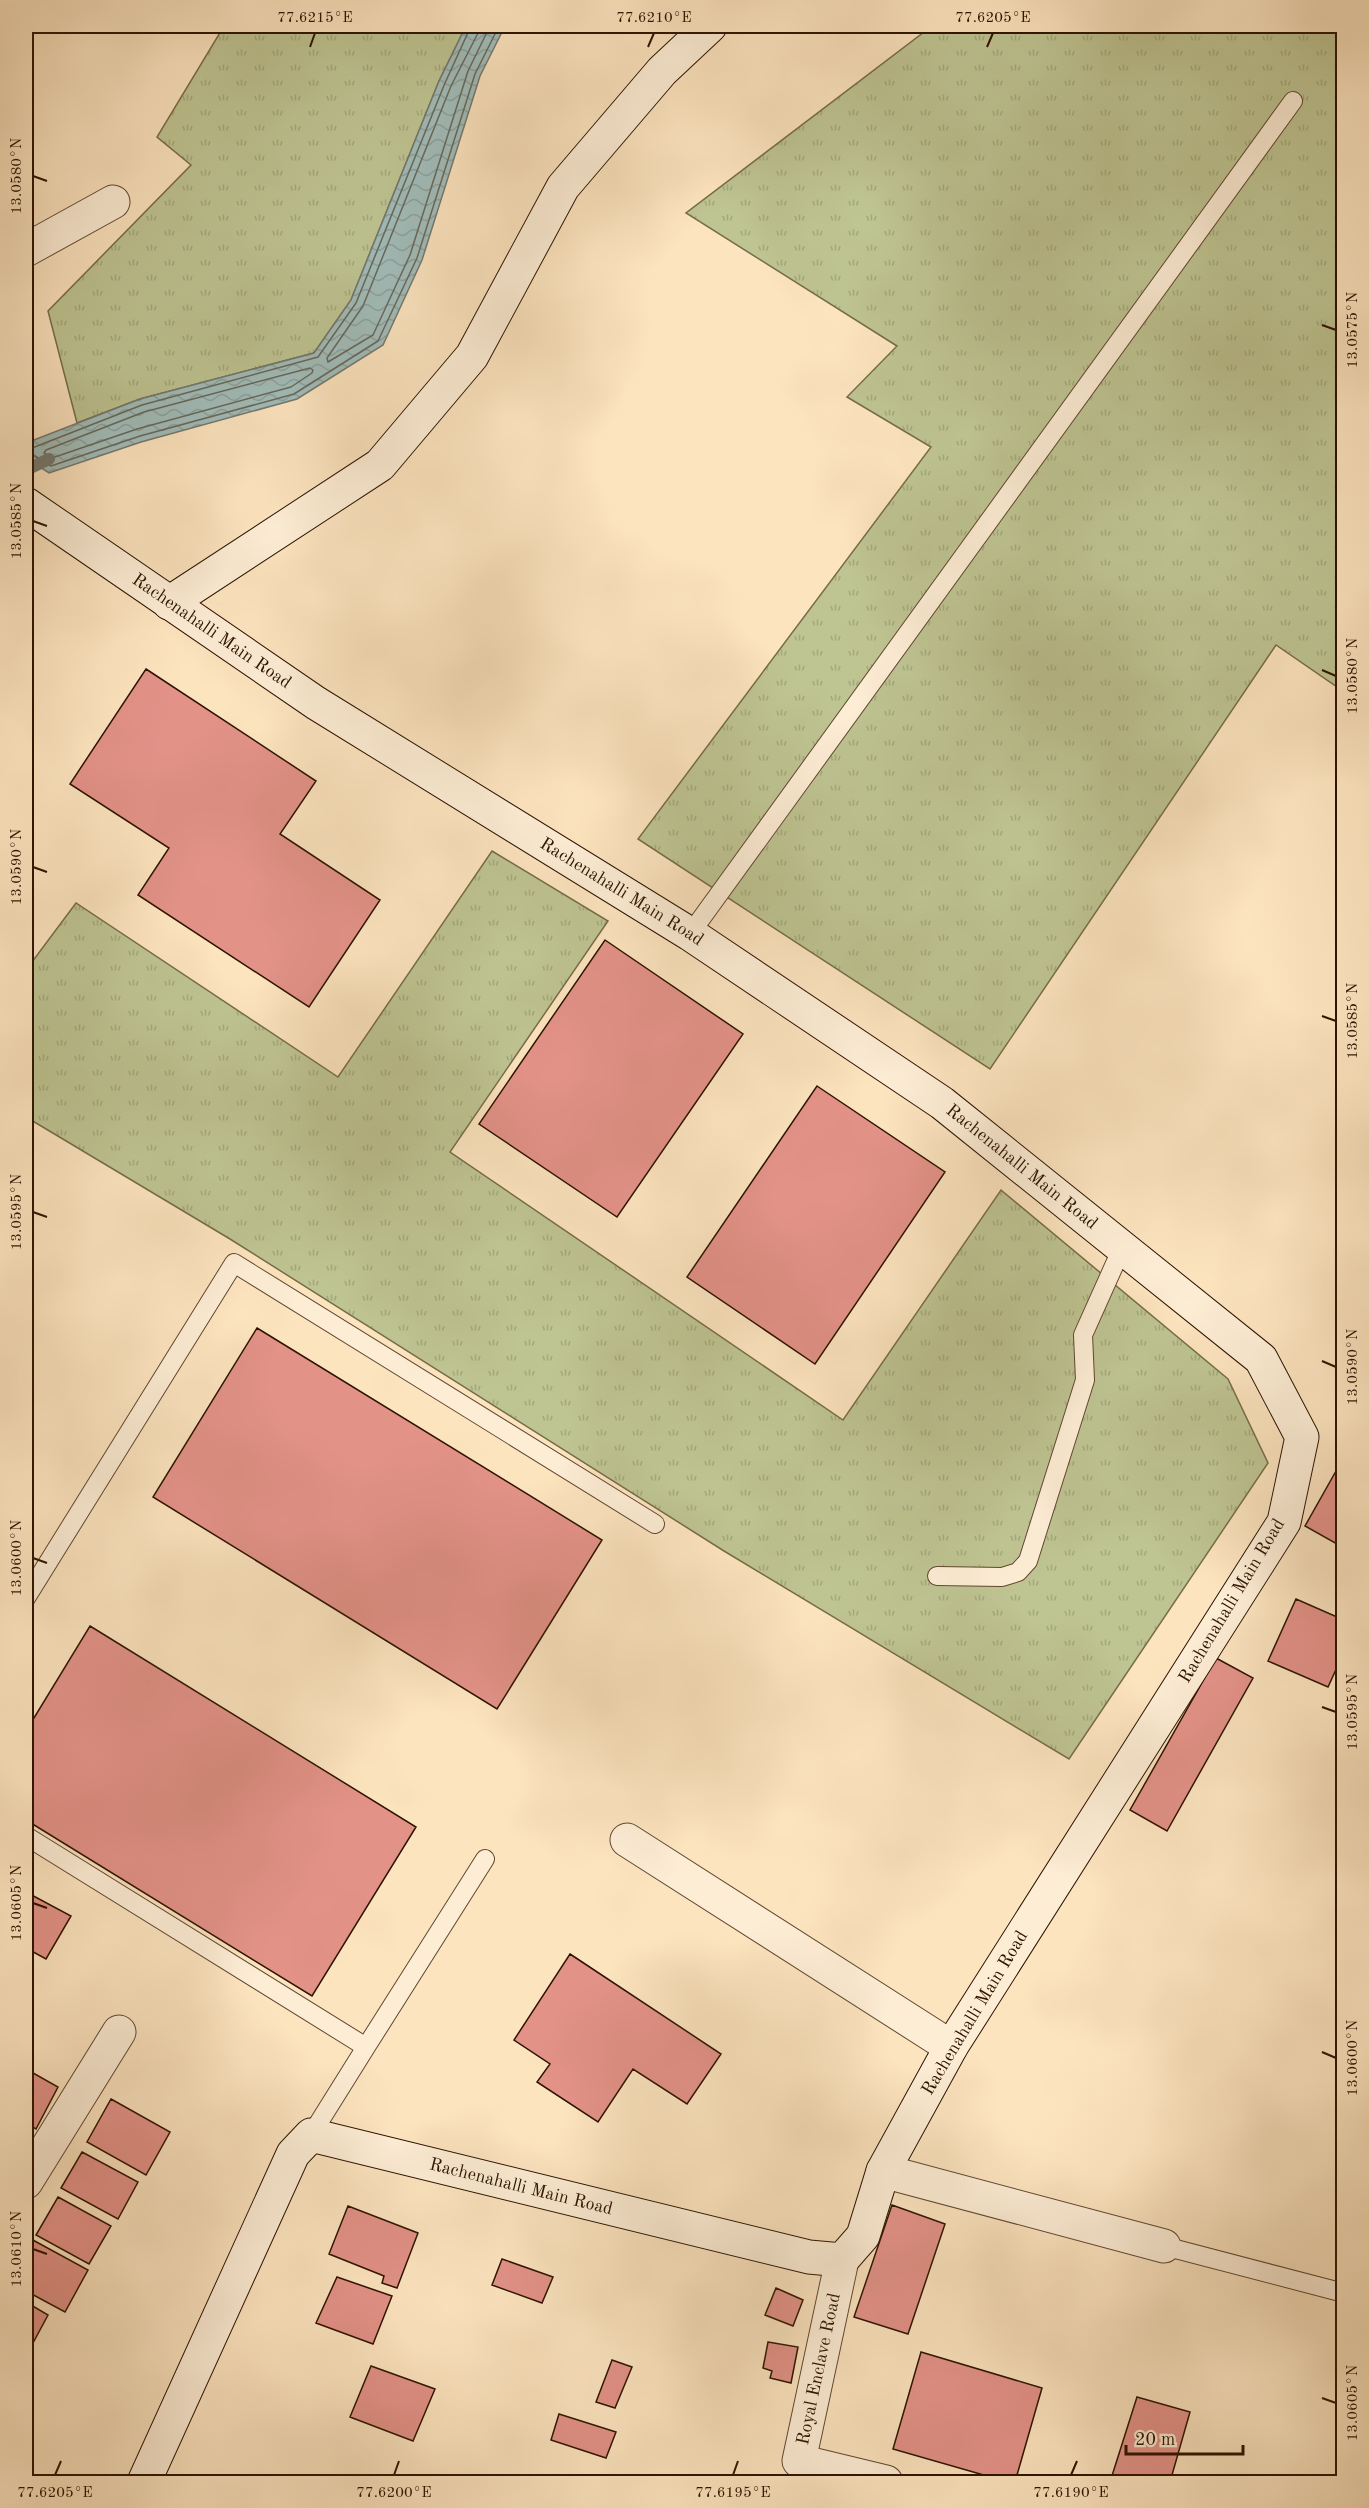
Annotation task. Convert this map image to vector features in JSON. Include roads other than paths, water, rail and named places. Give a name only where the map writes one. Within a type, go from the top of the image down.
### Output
[{"type":"street","points":[[170,603],[380,465],[472,356],[563,187],[662,71],[710,26]]},
{"type":"street","points":[[26,250],[113,202]]},
{"type":"street","name":"Rachenahalli Main Road","points":[[33,509],[316,703],[690,934],[942,1103],[1261,1359],[1302,1437],[1284,1522],[951,2048],[883,2171],[863,2236],[842,2260],[810,2257],[311,2135]]},
{"type":"street","points":[[627,1840],[951,2048]]},
{"type":"street","points":[[26,2182],[119,2032]]},
{"type":"street","points":[[144,2482],[293,2154],[311,2135]]},
{"type":"street","points":[[883,2171],[1164,2246]]},
{"type":"street","name":"Royal Enclave Road","points":[[842,2260],[796,2471],[886,2482]]},
{"type":"lane","points":[[690,934],[1293,101]]},
{"type":"lane","points":[[937,1576],[1002,1577],[1018,1572],[1028,1562],[1085,1380],[1083,1335],[1122,1248]]},
{"type":"lane","points":[[26,1598],[234,1263],[656,1524]]},
{"type":"lane","points":[[26,1836],[366,2047]]},
{"type":"lane","points":[[311,2135],[485,1859]]},
{"type":"lane","points":[[1164,2246],[1344,2293]]},
{"type":"water","points":[[466,26],[505,26],[480,76],[422,260],[383,345],[297,399],[141,442],[49,473],[26,458],[26,443],[140,399],[314,353],[351,300],[439,81]]},
{"type":"waterway","points":[[26,470],[49,459]]}]
